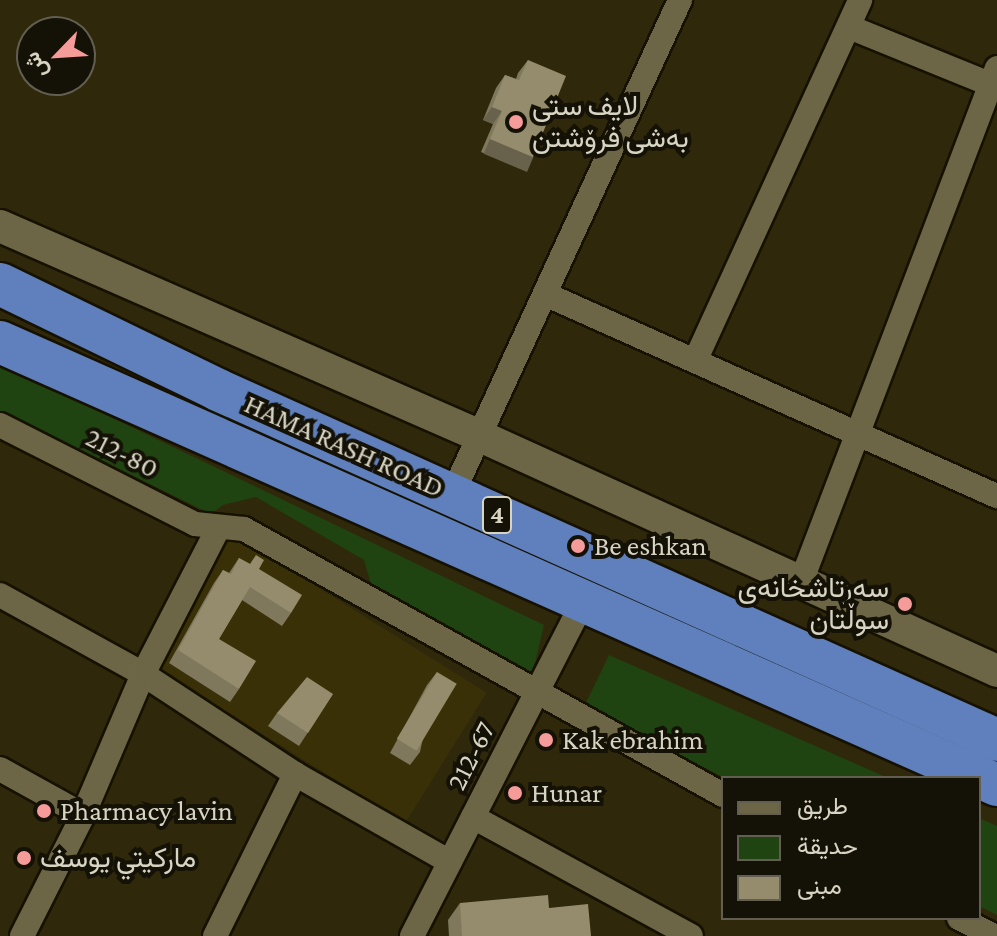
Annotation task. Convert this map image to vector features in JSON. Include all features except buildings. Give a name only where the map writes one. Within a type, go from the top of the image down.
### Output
[{"type":"highway","name":"HAMA RASH ROAD","points":[[0,284],[218,390],[997,740]]},
{"type":"highway","name":"HAMA RASH ROAD","points":[[0,342],[582,604],[976,776]]},
{"type":"highway","points":[[136,403],[157,360]]},
{"type":"highway","points":[[197,432],[218,390]]},
{"type":"street","points":[[452,495],[680,0]]},
{"type":"street","points":[[695,361],[860,0]]},
{"type":"street","points":[[801,582],[855,434],[995,80],[849,27]]},
{"type":"street","points":[[0,226],[480,436],[997,671]]},
{"type":"street","points":[[545,294],[997,496]]},
{"type":"street","name":"212-80","points":[[0,425],[195,524],[244,529],[536,694],[721,794]]},
{"type":"street","points":[[22,936],[83,815],[143,674],[219,527]]},
{"type":"street","points":[[0,595],[143,674],[295,774],[450,862]]},
{"type":"street","name":"212-67","points":[[412,936],[582,604]]},
{"type":"street","points":[[0,769],[83,815]]},
{"type":"street","points":[[215,936],[295,774]]},
{"type":"street","points":[[473,817],[691,936]]},
{"type":"street","points":[[963,920],[994,936]]},
{"type":"shaded area","points":[[228,531],[487,693],[405,823],[146,662]]},
{"type":"green space","points":[[0,364],[544,625],[534,667],[528,677],[372,588],[364,560],[256,497],[223,505],[211,514],[0,411]]},
{"type":"green space","points":[[609,655],[883,776],[721,776],[584,707]]},
{"type":"green space","points":[[981,819],[997,826],[997,915],[981,907]]},
{"type":"place","name":"لایف ستی بەشی فرۆشتن","points":[[516,122]]},
{"type":"place","name":"Be eshkan","points":[[578,546]]},
{"type":"place","name":"سەرتاشخانەی سوڵتان","points":[[905,604]]},
{"type":"place","name":"Kak ebrahim","points":[[546,740]]},
{"type":"place","name":"Hunar","points":[[515,793]]},
{"type":"place","name":"Pharmacy lavin","points":[[44,811]]},
{"type":"place","name":"ماركيتي يوسف","points":[[24,858]]}]
